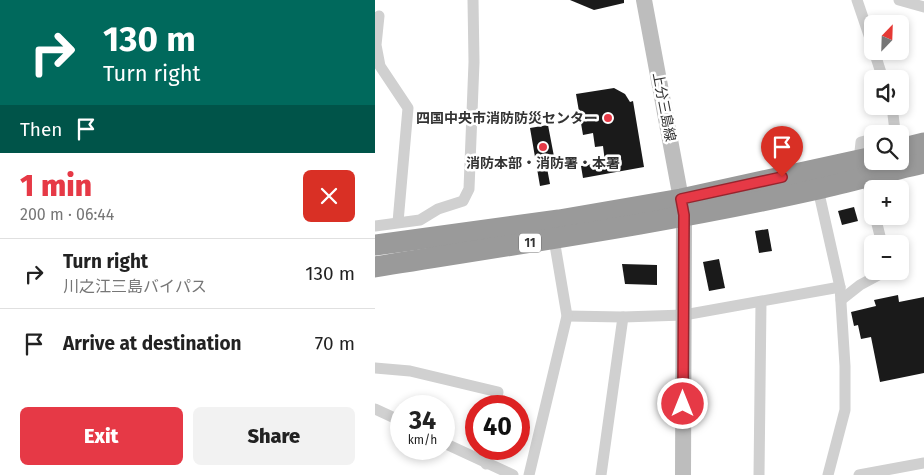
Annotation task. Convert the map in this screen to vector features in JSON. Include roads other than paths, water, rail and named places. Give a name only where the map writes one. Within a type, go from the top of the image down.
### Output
[{"type":"highway","points":[[909,147],[924,143]]},
{"type":"highway","name":"11","points":[[909,164],[924,163]]},
{"type":"highway","name":"11","points":[[375,267],[554,239],[864,165]]},
{"type":"highway","name":"11","points":[[375,245],[559,220],[683,207],[818,189],[864,166]]},
{"type":"street","points":[[375,226],[420,220],[438,209],[463,201],[469,189],[474,62],[473,0]]},
{"type":"street","name":"上分三島線","points":[[644,0],[683,207],[683,475]]},
{"type":"street","points":[[857,0],[864,21]]},
{"type":"street","points":[[899,0],[924,7]]},
{"type":"street","points":[[379,16],[376,45],[380,66],[408,108],[398,222]]},
{"type":"street","points":[[864,141],[861,142],[864,156]]},
{"type":"street","points":[[818,189],[840,287],[845,366],[845,410],[828,475]]},
{"type":"street","points":[[529,475],[567,316],[554,239]]},
{"type":"street","points":[[841,300],[869,280]]},
{"type":"street","points":[[567,316],[623,317],[684,314],[840,287]]},
{"type":"street","points":[[759,475],[761,302]]},
{"type":"street","points":[[601,475],[623,317]]},
{"type":"street","points":[[375,368],[410,371],[497,392],[497,395]]},
{"type":"street","points":[[375,409],[390,416]]},
{"type":"street","points":[[455,448],[513,475]]},
{"type":"street","points":[[486,464],[487,460]]},
{"type":"street","points":[[859,475],[895,472],[924,463]]},
{"type":"place","name":"四国中央市消防防災センター","points":[[608,118]]},
{"type":"place","name":"消防本部・消防署・本署","points":[[543,147]]}]
